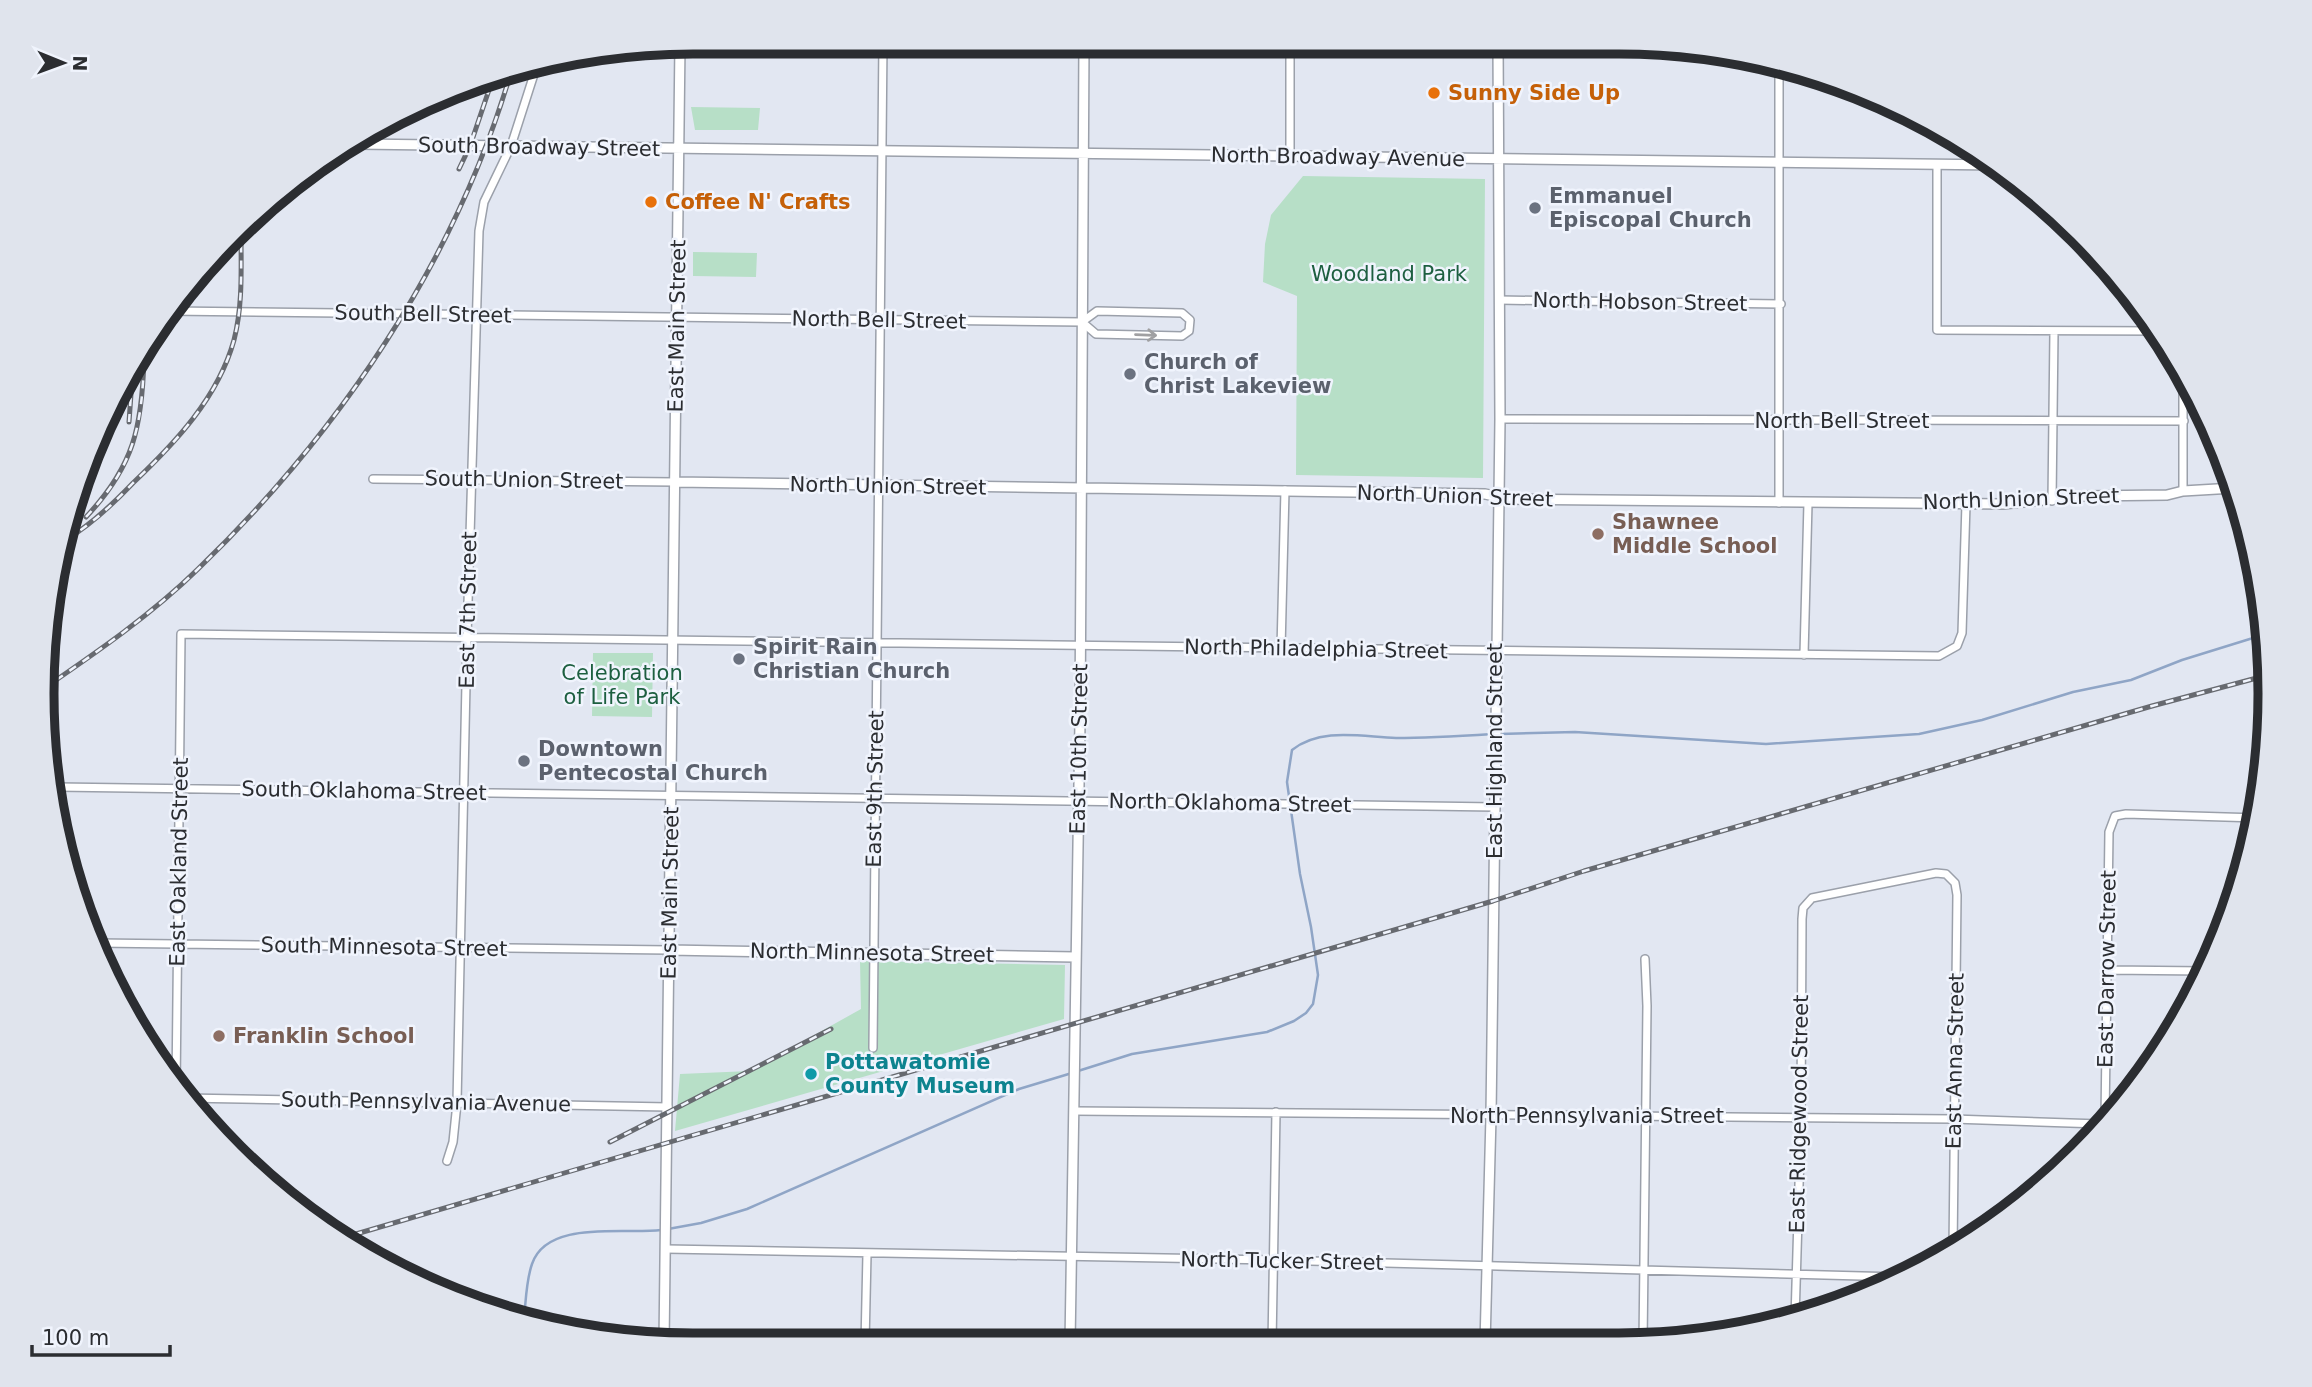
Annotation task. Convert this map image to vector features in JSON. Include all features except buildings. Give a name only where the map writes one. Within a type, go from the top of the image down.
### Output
[{"type":"street","name":"East 9th Street","points":[[873,1048],[883,54]]},
{"type":"street","name":"East 10th Street","points":[[1070,1333],[1080,646],[1084,54]]},
{"type":"street","points":[[1290,54],[1290,156]]},
{"type":"street","name":"East Highland Street","points":[[1485,1333],[1491,1116],[1494,717],[1500,419],[1498,54]]},
{"type":"street","name":"East Main Street","points":[[664,1332],[680,55]]},
{"type":"street","name":"East 7th Street","points":[[447,1161],[453,1142],[457,1103],[479,231],[484,202],[512,146],[534,75]]},
{"type":"street","points":[[1779,503],[1780,75]]},
{"type":"street","name":"South Broadway Street","points":[[367,144],[679,149]]},
{"type":"street","name":"North Broadway Avenue","points":[[679,149],[1978,165]]},
{"type":"street","points":[[1937,164],[1937,330],[2145,331]]},
{"type":"street","name":"North Hobson Street","points":[[1499,300],[1781,303]]},
{"type":"street","name":"South Bell Street","points":[[181,311],[677,317]]},
{"type":"street","name":"North Bell Street","points":[[677,317],[1082,322],[1097,311],[1182,313],[1190,320],[1189,331],[1181,336],[1096,334],[1082,322]]},
{"type":"street","points":[[2052,501],[2054,331]]},
{"type":"street","points":[[2183,395],[2183,491]]},
{"type":"street","name":"North Bell Street","points":[[1500,419],[1780,422],[2184,421]]},
{"type":"street","name":"South Union Street","points":[[373,479],[675,482]]},
{"type":"street","name":"North Union Street","points":[[675,482],[1485,494],[1509,499],[1966,504],[2052,501],[2084,496],[2167,495],[2183,491],[2224,489]]},
{"type":"street","points":[[1282,649],[1285,490]]},
{"type":"street","points":[[1804,654],[1808,503]]},
{"type":"street","name":"North Philadelphia Street","points":[[181,634],[1939,656],[1957,646],[1962,633],[1966,504]]},
{"type":"street","name":"East Oakland Street","points":[[176,1069],[181,634]]},
{"type":"street","name":"South Oklahoma Street","points":[[62,787],[671,796]]},
{"type":"street","name":"North Oklahoma Street","points":[[671,796],[1495,807]]},
{"type":"street","name":"East Darrow Street","points":[[2105,1108],[2109,832],[2113,820],[2115,816],[2126,814],[2245,818]]},
{"type":"street","name":"East Ridgewood Street","points":[[1796,1307],[1803,908],[1812,898],[1925,874],[1946,874]]},
{"type":"street","name":"East Anna Street","points":[[1946,874],[1955,883],[1957,895],[1953,1238]]},
{"type":"street","name":"South Minnesota Street","points":[[105,943],[669,950]]},
{"type":"street","name":"North Minnesota Street","points":[[669,950],[1075,957]]},
{"type":"street","points":[[1643,1332],[1647,1006],[1645,959]]},
{"type":"street","points":[[2108,970],[2194,971]]},
{"type":"street","name":"South Pennsylvania Avenue","points":[[199,1098],[668,1107]]},
{"type":"street","name":"North Pennsylvania Street","points":[[1074,1111],[1953,1119],[2091,1124]]},
{"type":"street","points":[[1272,1333],[1276,1112]]},
{"type":"street","name":"North Tucker Street","points":[[666,1247],[867,1254],[1273,1260],[1880,1276]]},
{"type":"street","points":[[865,1333],[867,1254]]},
{"type":"green space","points":[[691,107],[760,108],[758,130],[695,130]]},
{"type":"green space","name":"Woodland Park","points":[[1303,176],[1485,179],[1483,478],[1296,475],[1297,296],[1263,282],[1265,244],[1271,215]]},
{"type":"green space","points":[[693,252],[757,253],[756,277],[693,276]]},
{"type":"green space","name":"Celebration of Life Park","points":[[593,653],[653,653],[652,717],[592,716]]},
{"type":"green space","points":[[860,961],[1065,965],[1064,1019],[675,1131],[680,1074],[750,1071],[861,1009]]},
{"type":"waterway","points":[[1500,734],[1575,732],[1766,744],[1919,734],[1982,720],[2073,692],[2131,680],[2182,660],[2255,637]]},
{"type":"waterway","points":[[1078,1071],[1132,1054],[1267,1032],[1294,1021],[1313,1004],[1318,975],[1287,782],[1292,750],[1316,738],[1329,736],[1408,738],[1493,734]]},
{"type":"waterway","points":[[668,1229],[701,1223],[747,1209],[1019,1089],[1072,1073]]},
{"type":"waterway","points":[[525,1310],[532,1264],[540,1250],[553,1240],[589,1232],[661,1230]]},
{"type":"railway","points":[[55,681],[143,617],[198,569],[299,461],[344,402],[387,340],[425,276],[459,210],[488,142],[508,82]]},
{"type":"railway","points":[[459,169],[470,146],[490,87]]},
{"type":"railway","points":[[75,534],[118,499],[164,452],[193,418],[217,381],[227,361],[237,327],[241,241]]},
{"type":"railway","points":[[86,517],[125,463],[141,405],[144,368]]},
{"type":"railway","points":[[129,422],[131,390]]},
{"type":"railway","points":[[354,1235],[1493,901],[1584,871],[2257,678]]},
{"type":"railway","points":[[610,1142],[831,1029]]},
{"type":"place","name":"Sunny Side Up","points":[[1434,93]]},
{"type":"place","name":"Coffee N' Crafts","points":[[651,202]]},
{"type":"place","name":"Emmanuel Episcopal Church","points":[[1535,208]]},
{"type":"place","name":"Church of Christ Lakeview","points":[[1130,374]]},
{"type":"place","name":"Shawnee Middle School","points":[[1598,534]]},
{"type":"place","name":"Spirit Rain Christian Church","points":[[739,659]]},
{"type":"place","name":"Downtown Pentecostal Church","points":[[524,761]]},
{"type":"place","name":"Franklin School","points":[[219,1036]]},
{"type":"place","name":"Pottawatomie County Museum","points":[[811,1074]]}]
